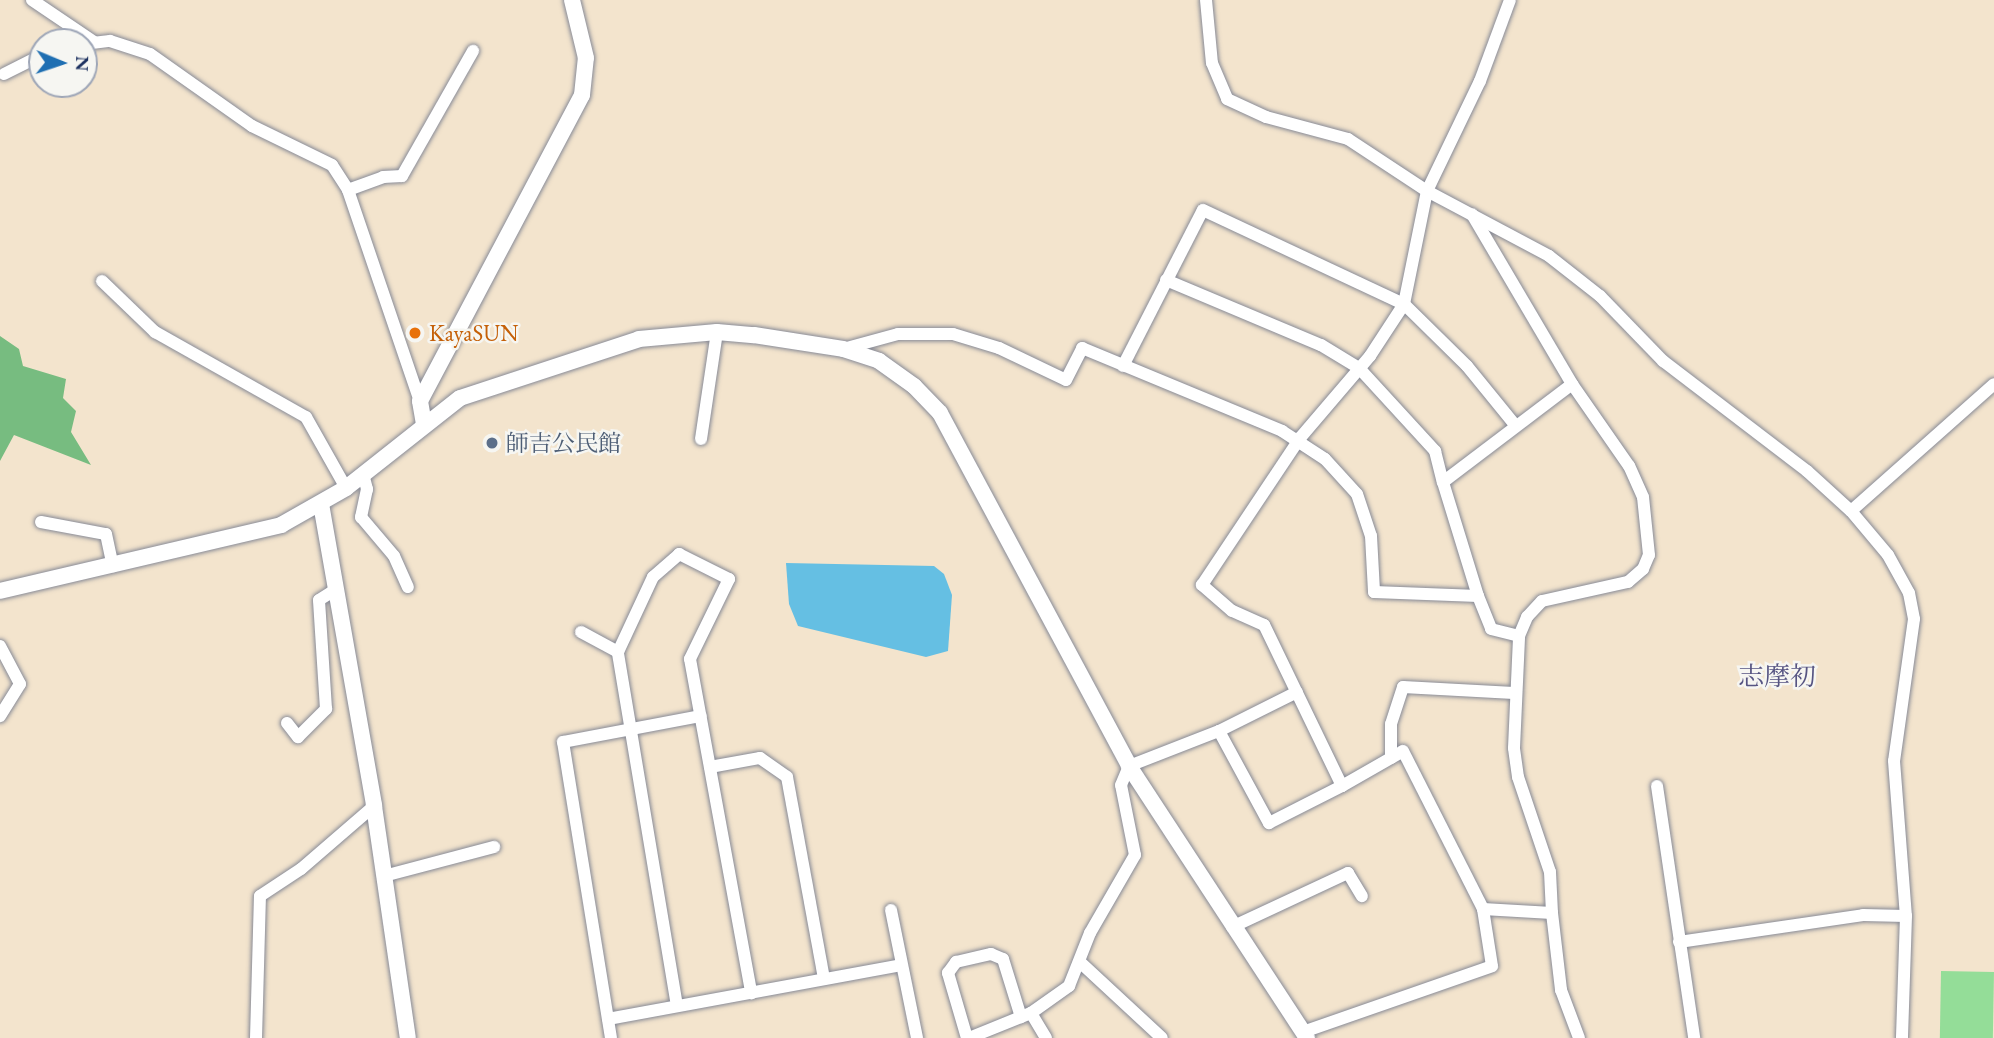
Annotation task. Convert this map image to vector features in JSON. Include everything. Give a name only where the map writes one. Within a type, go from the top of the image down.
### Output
[{"type":"street","points":[[32,0],[69,28]]},
{"type":"street","points":[[420,401],[582,95],[586,58],[572,0]]},
{"type":"street","points":[[1206,0],[1212,63],[1227,99],[1266,117],[1348,139],[1427,191],[1576,275],[1663,361],[1777,446],[1851,511],[1888,555],[1913,607],[1913,639],[1894,761],[1906,916],[1902,1038]]},
{"type":"street","points":[[1342,786],[1264,625],[1232,611],[1202,584],[1300,439],[1359,368],[1404,304],[1427,191],[1480,81],[1510,0]]},
{"type":"street","points":[[98,42],[110,41],[150,54],[252,126],[332,165],[348,190],[420,401],[424,424]]},
{"type":"street","points":[[348,190],[383,177],[402,176],[473,51]]},
{"type":"street","points":[[4,74],[28,62]]},
{"type":"street","points":[[1123,366],[1203,210],[1404,304],[1467,366],[1516,426]]},
{"type":"street","points":[[1472,214],[1572,384],[1629,466],[1643,498],[1649,555],[1643,569],[1628,582],[1542,601],[1527,617],[1519,636],[1514,694],[1518,777],[1550,872],[1561,990],[1579,1038]]},
{"type":"street","points":[[1166,280],[1321,345],[1359,368],[1435,451],[1478,596],[1491,629],[1519,636]]},
{"type":"street","points":[[102,281],[155,332],[306,417],[346,488]]},
{"type":"street","points":[[701,439],[717,332]]},
{"type":"street","points":[[0,592],[254,534],[321,505],[460,398],[507,380],[639,340],[717,332],[843,349],[879,361],[915,386],[940,413],[1129,766],[1305,1035],[1492,966],[1483,909],[1403,751],[1269,823],[1219,731]]},
{"type":"street","points":[[843,349],[898,334],[953,334],[999,348],[1066,380],[1082,348],[1300,439],[1357,494],[1371,536],[1374,592],[1478,596]]},
{"type":"street","points":[[1443,482],[1572,384]]},
{"type":"street","points":[[1851,511],[1994,384]]},
{"type":"street","points":[[363,474],[367,489],[361,517],[394,556],[408,587]]},
{"type":"street","points":[[321,505],[374,806],[408,1038]]},
{"type":"street","points":[[41,522],[106,534],[113,566]]},
{"type":"street","points":[[677,1006],[618,652],[653,577],[679,554],[729,579],[690,659],[751,993]]},
{"type":"street","points":[[286,723],[298,737],[326,709],[319,600],[335,590]]},
{"type":"street","points":[[581,632],[618,652]]},
{"type":"street","points":[[0,646],[20,684],[0,716]]},
{"type":"street","points":[[1391,758],[1391,724],[1403,687],[1514,694]]},
{"type":"street","points":[[1046,1038],[1026,1015],[1003,959],[991,954],[956,962],[948,973],[968,1038],[1026,1015],[1069,986],[1081,963],[1090,933],[1135,855],[1121,785],[1129,766],[1219,731],[1297,692]]},
{"type":"street","points":[[611,1038],[562,745],[701,716]]},
{"type":"street","points":[[710,767],[760,758],[787,777],[824,979]]},
{"type":"street","points":[[1657,786],[1694,1038]]},
{"type":"street","points":[[256,1038],[260,896],[301,869],[374,806]]},
{"type":"street","points":[[384,876],[494,847]]},
{"type":"street","points":[[1232,926],[1348,873],[1362,896]]},
{"type":"street","points":[[1483,909],[1552,913]]},
{"type":"street","points":[[891,910],[917,1038]]},
{"type":"street","points":[[1679,942],[1863,915],[1906,916]]},
{"type":"street","points":[[1081,963],[1162,1038]]},
{"type":"street","points":[[608,1019],[901,965]]},
{"type":"green space","points":[[0,336],[19,349],[23,366],[66,379],[63,398],[76,411],[71,432],[91,465],[14,435],[0,461]]},
{"type":"green space","points":[[1941,971],[1994,972],[1993,1038],[1940,1038]]},
{"type":"water","points":[[786,563],[934,566],[944,574],[952,595],[948,651],[926,657],[798,626],[789,604]]},
{"type":"place","name":"KayaSUN","points":[[415,333]]},
{"type":"place","name":"師吉公民館","points":[[492,443]]},
{"type":"district","name":"志摩初","points":[[1777,677]]}]
